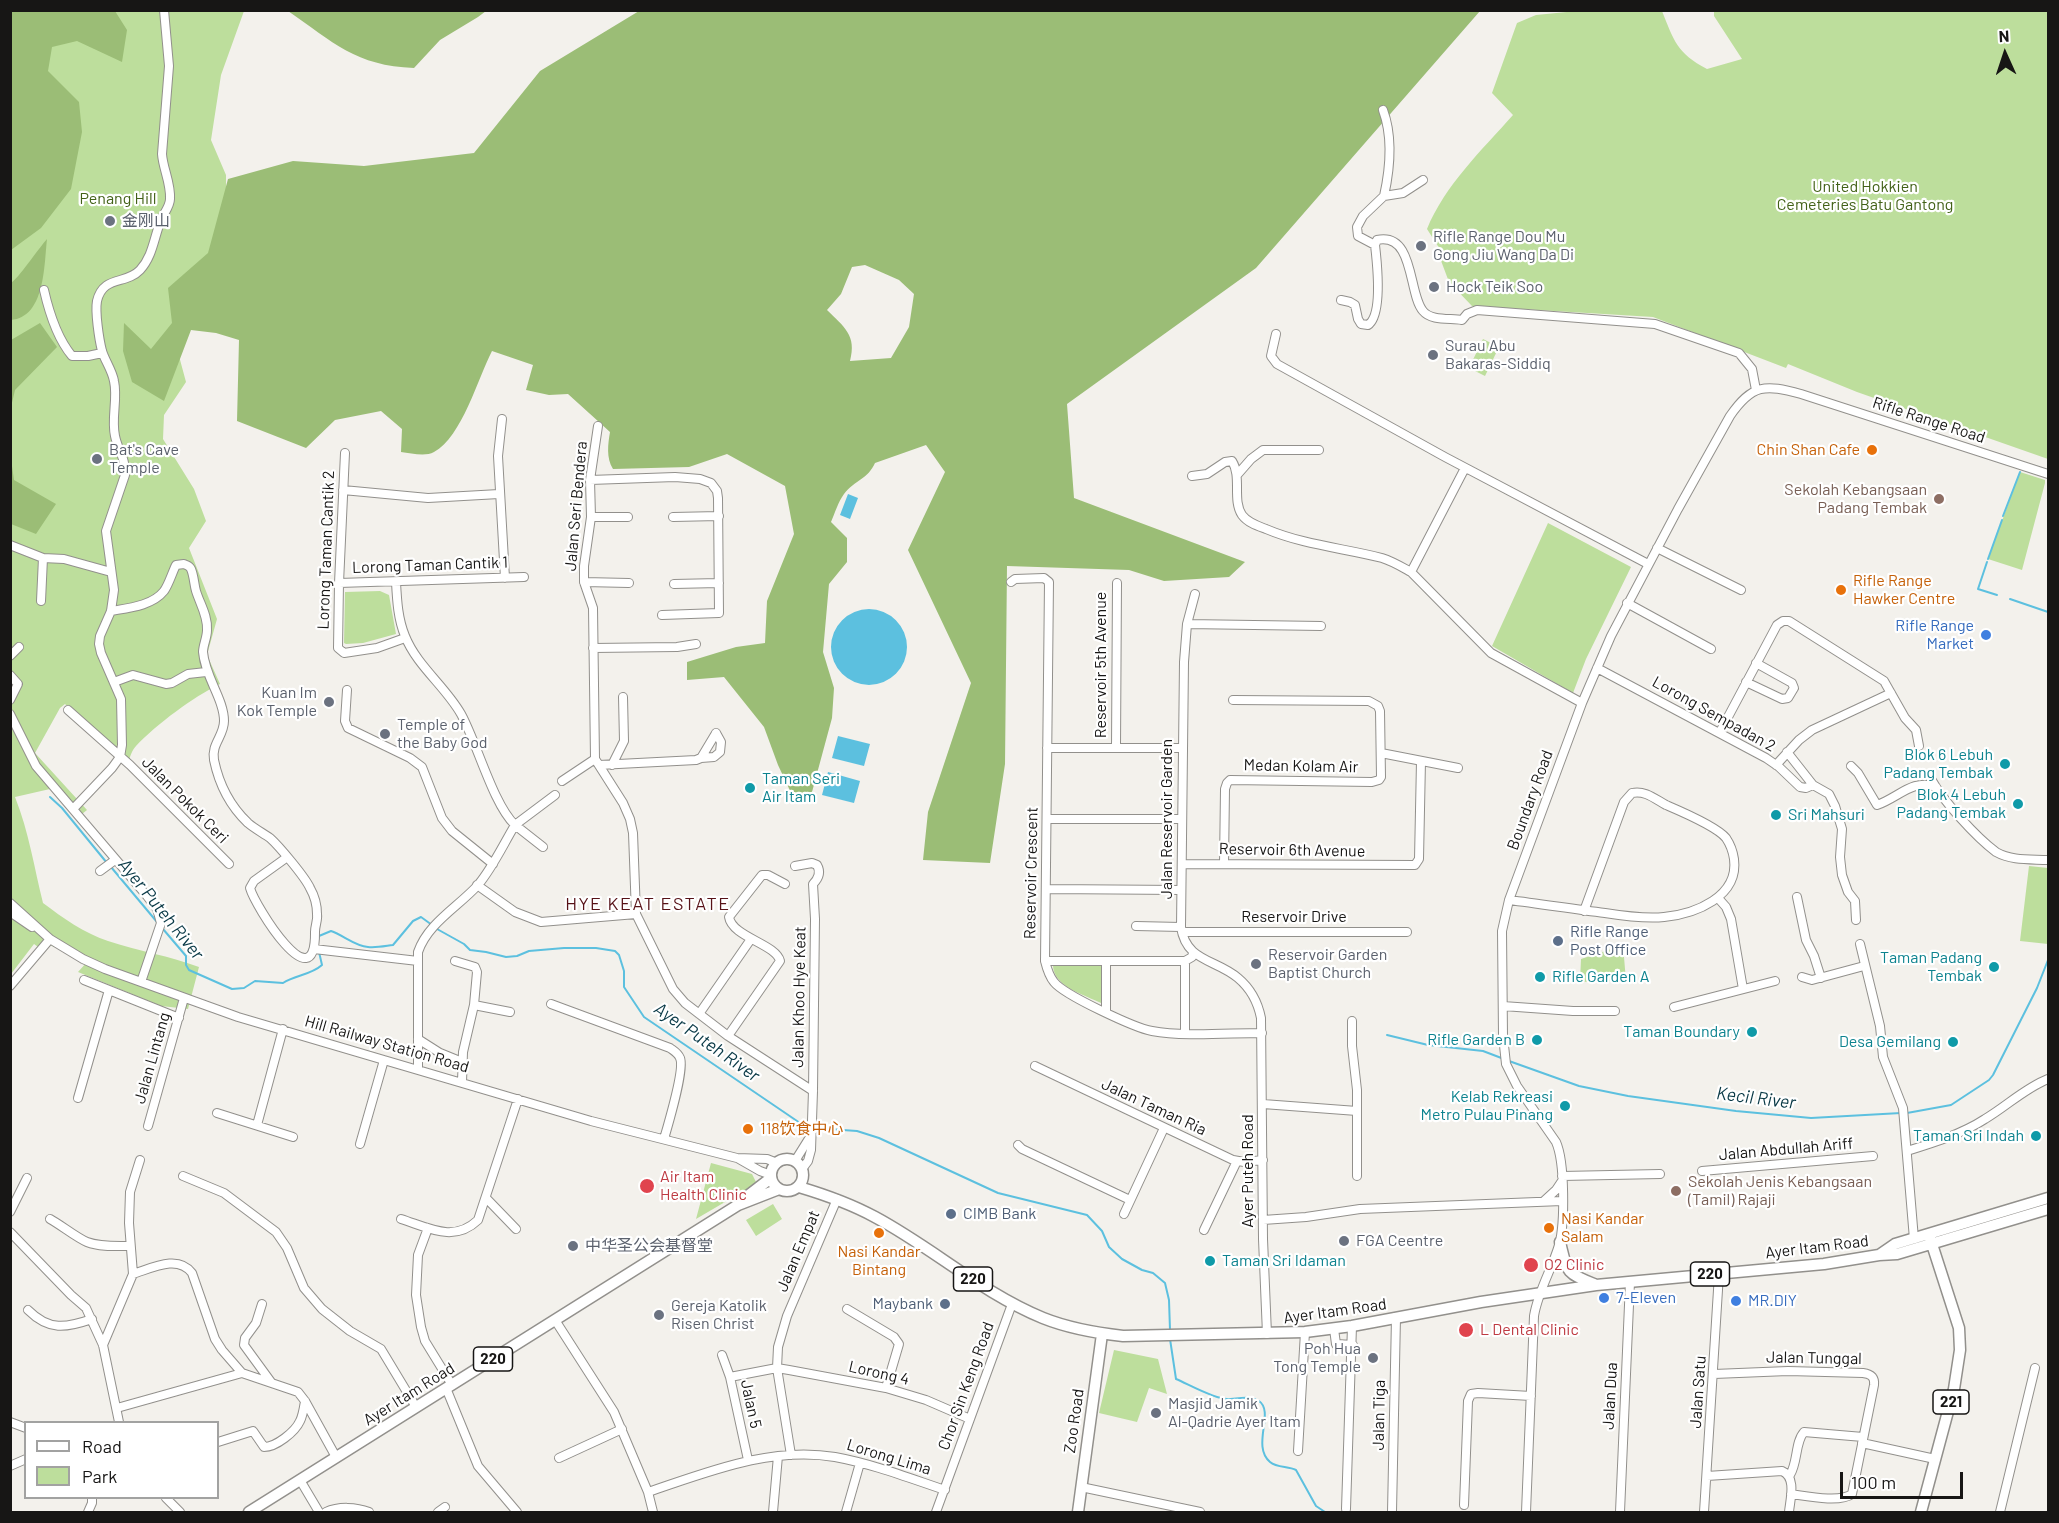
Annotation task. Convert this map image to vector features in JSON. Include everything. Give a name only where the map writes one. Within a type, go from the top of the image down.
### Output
[{"type":"main road","points":[[777,1163],[785,1159],[800,1173]]},
{"type":"main road","name":"220","points":[[771,1176],[777,1163]]},
{"type":"main road","name":"220","points":[[779,1189],[792,1191],[800,1173]]},
{"type":"main road","name":"Ayer Itam Road","points":[[800,1173],[831,1197],[898,1231],[1012,1304],[1054,1322],[1102,1334],[1160,1336],[1267,1334],[1334,1329],[1596,1285],[1824,1264],[1897,1254],[2049,1198]]},
{"type":"main road","points":[[771,1176],[779,1189]]},
{"type":"main road","name":"Ayer Itam Road","points":[[249,1512],[738,1204],[771,1176]]},
{"type":"main road","name":"Ayer Itam Road","points":[[738,1204],[779,1189]]},
{"type":"main road","name":"Ayer Itam Road","points":[[1879,1255],[1895,1244],[1914,1239],[1931,1240],[2049,1209]]},
{"type":"main road","name":"221","points":[[1921,1512],[1954,1389],[1960,1350],[1959,1328],[1931,1240]]},
{"type":"main road","points":[[1560,1242],[1565,1263],[1571,1274],[1596,1285]]},
{"type":"main road","name":"Zoo Road","points":[[1078,1512],[1102,1334]]},
{"type":"street","name":"Jalan Pokok Ceri","points":[[73,809],[98,785],[120,757],[123,745],[121,699],[99,644],[99,636],[111,611],[114,591],[106,531],[120,491],[125,466],[115,435],[115,384],[102,353],[97,302],[100,292],[106,285],[139,271],[149,255],[161,219],[170,202],[170,187],[163,166],[162,154],[169,66],[164,13]]},
{"type":"street","points":[[1375,245],[1359,236],[1357,227],[1363,216],[1384,196],[1388,180],[1389,135],[1383,111]]},
{"type":"street","points":[[1384,196],[1402,193],[1423,180]]},
{"type":"street","points":[[1341,300],[1355,305],[1358,319],[1362,324],[1368,325],[1373,321],[1377,308],[1375,245],[1377,240],[1381,239],[1393,241],[1398,245],[1408,264],[1421,309],[1432,317],[1462,320],[1467,314],[1477,310],[1655,324],[1739,353],[1752,369],[1756,390]]},
{"type":"street","points":[[44,290],[49,310],[72,356],[102,353]]},
{"type":"street","points":[[1276,334],[1271,356],[1277,364],[1465,468],[1648,564]]},
{"type":"street","name":"Rifle Range Road","points":[[1756,390],[1777,388],[1801,394],[2049,474]]},
{"type":"street","name":"Boundary Road","points":[[1526,1512],[1534,1316],[1540,1293],[1560,1242],[1562,1178],[1560,1151],[1556,1142],[1517,1086],[1505,1059],[1502,931],[1509,900],[1582,703],[1627,603],[1730,416],[1744,397],[1756,390]]},
{"type":"street","points":[[502,418],[498,444],[505,578]]},
{"type":"street","name":"Jalan Seri Bendera","points":[[597,762],[592,608],[584,582],[585,553],[591,517],[590,480],[598,426]]},
{"type":"street","points":[[1237,475],[1251,459],[1263,450],[1319,450]]},
{"type":"street","name":"Lorong Taman Cantik 2","points":[[345,453],[338,648],[344,653],[366,650],[405,638]]},
{"type":"street","points":[[1192,476],[1207,474],[1229,461],[1234,463],[1240,510],[1251,523],[1306,543],[1384,559],[1411,572],[1491,653],[1582,703]]},
{"type":"street","points":[[1411,572],[1465,468]]},
{"type":"street","points":[[590,480],[675,477],[705,480],[717,491],[719,613],[662,615]]},
{"type":"street","points":[[343,490],[428,498],[500,494]]},
{"type":"street","points":[[673,517],[719,516]]},
{"type":"street","points":[[591,517],[628,517]]},
{"type":"street","points":[[10,545],[43,558],[64,559],[111,572]]},
{"type":"street","points":[[1657,548],[1741,590]]},
{"type":"street","points":[[41,601],[43,558]]},
{"type":"street","points":[[111,611],[135,608],[158,596],[163,592],[176,565],[189,566],[205,613],[207,629],[203,650],[206,672],[224,717],[224,724],[215,744],[214,758],[226,795],[247,822],[270,838],[311,889],[318,916],[315,926],[316,950]]},
{"type":"street","name":"Lorong Taman Cantik 1","points":[[339,584],[524,577]]},
{"type":"street","name":"Reservoir Crescent","points":[[1011,582],[1015,579],[1044,578],[1049,582],[1045,961],[1048,973],[1060,988],[1143,1029],[1185,1033],[1262,1033]]},
{"type":"street","points":[[396,582],[400,623],[405,638],[421,663],[461,714],[499,798],[515,825],[543,847]]},
{"type":"street","points":[[584,582],[629,583]]},
{"type":"street","points":[[675,584],[720,583]]},
{"type":"street","name":"Reservoir 5th Avenue","points":[[1116,748],[1117,583]]},
{"type":"street","name":"Jalan Reservoir Garden","points":[[1193,953],[1188,948],[1182,930],[1181,890],[1187,624],[1195,594]]},
{"type":"street","points":[[1627,603],[1711,649]]},
{"type":"street","points":[[1720,732],[1777,625],[1783,621],[1789,621],[1884,681],[1905,718],[1916,730],[1919,746]]},
{"type":"street","points":[[1187,624],[1321,626]]},
{"type":"street","points":[[592,648],[677,647],[696,644]]},
{"type":"street","points":[[10,656],[19,646]]},
{"type":"street","points":[[1746,682],[1782,699],[1788,698],[1794,688],[1792,683],[1756,663]]},
{"type":"street","name":"Lorong Sempadan 2","points":[[1597,668],[1720,732],[1776,765],[1800,787],[1806,788],[1813,785]]},
{"type":"street","points":[[114,682],[133,675],[172,684],[188,674],[206,672]]},
{"type":"street","points":[[10,700],[17,687],[13,678]]},
{"type":"street","points":[[347,690],[345,721],[348,728],[410,758],[422,767],[442,818],[452,831],[493,864]]},
{"type":"street","points":[[1776,765],[1799,740],[1812,730],[1891,693]]},
{"type":"street","points":[[612,765],[624,741],[623,697]]},
{"type":"street","name":"Medan Kolam Air","points":[[1224,864],[1225,789],[1230,780],[1372,782],[1381,777],[1380,711],[1378,706],[1369,700],[1233,700]]},
{"type":"street","name":"Jalan Pokok Ceri","points":[[68,710],[120,757],[229,864]]},
{"type":"street","points":[[10,714],[36,766],[73,809],[108,865],[157,909],[161,923],[141,982]]},
{"type":"street","points":[[1047,748],[1183,748]]},
{"type":"street","points":[[1787,752],[1813,785],[1826,791],[1835,806],[1842,829],[1840,857],[1842,875],[1845,888],[1855,901],[1856,920]]},
{"type":"street","points":[[1381,753],[1458,768]]},
{"type":"street","points":[[562,781],[597,762],[612,765],[701,758]]},
{"type":"street","name":"Reservoir 6th Avenue","points":[[1182,864],[1415,865],[1419,861],[1420,761]]},
{"type":"street","points":[[597,762],[623,802],[630,819],[636,871],[636,914],[673,989],[685,1003],[728,1036],[813,1090]]},
{"type":"street","points":[[1851,766],[1878,805],[1914,785],[1934,783],[1974,831],[1996,852],[2021,860],[2049,860]]},
{"type":"street","points":[[1509,900],[1584,910],[1622,915],[1665,917],[1690,912],[1718,898],[1734,874],[1734,859],[1726,839],[1720,833],[1683,812],[1646,794],[1637,792],[1629,794],[1584,910]]},
{"type":"street","points":[[418,1070],[418,961],[421,945],[437,922],[477,885],[493,864],[515,825],[555,795]]},
{"type":"street","points":[[1047,819],[1182,819]]},
{"type":"street","points":[[286,858],[254,881],[250,888],[278,936],[293,954],[300,958],[309,956],[316,950],[418,961]]},
{"type":"street","name":"Jalan Khoo Hye Keat","points":[[795,866],[812,863],[819,869],[818,879],[813,884],[815,919],[812,1115],[810,1137],[800,1173]]},
{"type":"street","points":[[728,1036],[780,961],[777,955],[731,924],[730,915],[762,875],[766,874],[785,884]]},
{"type":"street","points":[[477,885],[515,912],[541,922],[636,914]]},
{"type":"street","points":[[1047,889],[1181,890]]},
{"type":"street","points":[[1797,897],[1808,947],[1814,956],[1821,978]]},
{"type":"street","points":[[1718,898],[1731,919],[1743,989]]},
{"type":"street","name":"Hill Railway Station Road","points":[[10,903],[40,932]]},
{"type":"street","name":"Hill Railway Station Road","points":[[10,912],[25,924],[83,959],[184,998],[591,1121],[737,1158],[767,1159],[777,1163]]},
{"type":"street","name":"Reservoir Drive","points":[[1136,926],[1182,930],[1407,932]]},
{"type":"street","points":[[10,986],[50,939]]},
{"type":"street","points":[[699,1014],[751,939]]},
{"type":"street","points":[[1860,944],[1880,1026],[1885,1063],[1904,1112],[1914,1239]]},
{"type":"street","points":[[1045,961],[1185,961],[1193,953]]},
{"type":"street","name":"Ayer Puteh Road","points":[[1193,953],[1238,978],[1259,1009],[1262,1033],[1263,1220],[1267,1334]]},
{"type":"street","points":[[455,961],[477,969],[474,1005],[462,1062],[462,1082]]},
{"type":"street","points":[[1185,961],[1185,1033]]},
{"type":"street","points":[[1106,962],[1106,1011]]},
{"type":"street","points":[[1802,977],[1809,980],[1821,978],[1864,966]]},
{"type":"street","points":[[84,980],[179,1018]]},
{"type":"street","points":[[1674,1007],[1775,981]]},
{"type":"street","points":[[78,1098],[109,990]]},
{"type":"street","name":"Jalan Lintang","points":[[148,1126],[184,998]]},
{"type":"street","points":[[551,1004],[670,1048],[678,1054],[681,1060],[680,1073],[664,1139]]},
{"type":"street","points":[[474,1005],[510,1012]]},
{"type":"street","points":[[1503,1006],[1573,1011],[1615,1011]]},
{"type":"street","points":[[1352,1022],[1357,1111],[1357,1176]]},
{"type":"street","points":[[257,1125],[283,1029]]},
{"type":"street","points":[[418,1039],[440,1053],[462,1062]]},
{"type":"street","points":[[360,1144],[384,1060]]},
{"type":"street","name":"Jalan Taman Ria","points":[[1035,1066],[1237,1161],[1263,1160]]},
{"type":"street","points":[[1907,1152],[1935,1143],[1984,1120],[2031,1088],[2049,1079]]},
{"type":"street","points":[[401,1219],[428,1228],[459,1233],[470,1228],[478,1220],[487,1199],[518,1099]]},
{"type":"street","points":[[1263,1104],[1357,1111]]},
{"type":"street","points":[[217,1113],[293,1137]]},
{"type":"street","points":[[1124,1214],[1164,1128]]},
{"type":"street","points":[[1018,1145],[1022,1149],[1130,1200]]},
{"type":"street","name":"Jalan Abdullah Ariff","points":[[1702,1171],[1874,1156]]},
{"type":"street","name":"Hill Railway Station Road","points":[[737,1158],[771,1176]]},
{"type":"street","points":[[103,1345],[133,1274],[130,1246],[130,1192],[140,1160]]},
{"type":"street","points":[[1204,1230],[1237,1161]]},
{"type":"street","points":[[1545,1201],[1556,1190],[1562,1178],[1660,1174]]},
{"type":"street","points":[[183,1176],[224,1193],[276,1232],[287,1248],[304,1288],[322,1309],[350,1331],[381,1348],[416,1407]]},
{"type":"street","points":[[10,1212],[27,1178]]},
{"type":"street","name":"Jalan Empat","points":[[791,1455],[777,1368],[778,1347],[787,1316],[831,1197]]},
{"type":"street","points":[[487,1199],[516,1229]]},
{"type":"street","points":[[1263,1220],[1306,1217],[1360,1209],[1562,1201]]},
{"type":"street","points":[[50,1219],[85,1241],[130,1246]]},
{"type":"street","points":[[428,1228],[418,1255],[416,1295],[425,1341],[449,1386],[478,1466],[517,1512]]},
{"type":"street","points":[[10,1232],[86,1308],[103,1345],[119,1421]]},
{"type":"street","points":[[133,1274],[164,1264],[176,1263],[188,1267],[215,1339],[242,1373]]},
{"type":"street","name":"Jalan Satu","points":[[1704,1512],[1719,1274]]},
{"type":"street","name":"Jalan Dua","points":[[1620,1512],[1630,1282]]},
{"type":"street","points":[[262,1304],[256,1323],[245,1338],[244,1346],[272,1382]]},
{"type":"street","name":"Chor Sin Keng Road","points":[[936,1512],[1012,1304]]},
{"type":"street","points":[[847,1309],[894,1337],[899,1344],[886,1388]]},
{"type":"street","points":[[28,1310],[42,1322],[59,1326],[68,1327],[92,1319]]},
{"type":"street","name":"Jalan Tiga","points":[[1392,1512],[1396,1317]]},
{"type":"street","points":[[555,1320],[614,1412],[648,1492],[653,1512]]},
{"type":"street","points":[[1346,1509],[1352,1326]]},
{"type":"street","points":[[1334,1329],[1336,1344],[1353,1345]]},
{"type":"street","points":[[1298,1451],[1305,1332]]},
{"type":"street","name":"Jalan 5","points":[[722,1355],[730,1377],[748,1460]]},
{"type":"street","points":[[730,1377],[777,1368]]},
{"type":"street","name":"Lorong 4","points":[[777,1368],[886,1388],[926,1400],[970,1419]]},
{"type":"street","points":[[2000,1512],[2035,1368]]},
{"type":"street","name":"Jalan Tunggal","points":[[1714,1374],[1788,1371],[1863,1373],[1871,1375],[1875,1381],[1854,1490],[1849,1497],[1791,1494]]},
{"type":"street","points":[[117,1408],[242,1373],[297,1392],[305,1401],[336,1457]]},
{"type":"street","points":[[1464,1505],[1468,1401],[1471,1394],[1531,1396]]},
{"type":"street","points":[[219,1442],[253,1431],[264,1447],[270,1446],[291,1433],[296,1427],[302,1418],[305,1401]]},
{"type":"street","points":[[559,1458],[622,1429]]},
{"type":"street","points":[[1789,1512],[1790,1475],[1796,1463],[1800,1436],[1804,1432],[1862,1440],[1935,1459]]},
{"type":"street","name":"Lorong Lima","points":[[648,1492],[720,1467],[748,1460],[791,1455],[834,1457],[945,1490]]},
{"type":"street","points":[[773,1512],[778,1456]]},
{"type":"street","points":[[10,1466],[24,1460]]},
{"type":"street","points":[[846,1512],[860,1463]]},
{"type":"street","points":[[1707,1476],[1782,1471],[1790,1475]]},
{"type":"street","points":[[300,1480],[319,1512]]},
{"type":"street","points":[[1081,1487],[1200,1512]]},
{"type":"street","points":[[168,1499],[180,1512]]},
{"type":"street","points":[[326,1512],[350,1508],[369,1512]]},
{"type":"green space","points":[[11,10],[115,11],[127,30],[122,62],[77,41],[52,47],[48,71],[79,102],[82,132],[71,189],[41,228],[11,250]]},
{"type":"green space","name":"United Hokkien Cemeteries Batu Gantong","points":[[1587,10],[1662,11],[1683,52],[1707,69],[1742,59],[1714,16],[1714,11],[2048,11],[2048,459],[1857,392],[1788,364],[1786,368],[1653,317],[1472,306],[1449,282],[1440,258],[1443,254],[1427,229],[1454,183],[1513,115],[1492,93],[1517,23],[1536,15]]},
{"type":"green space","name":"Penang Hill","points":[[11,11],[244,11],[221,75],[211,140],[226,175],[226,312],[185,330],[179,356],[186,382],[164,415],[163,439],[194,489],[206,521],[189,548],[217,619],[207,655],[220,684],[187,704],[154,729],[135,748],[128,763],[65,704],[60,708],[35,753],[87,810],[77,818],[50,789],[15,797],[28,836],[43,903],[74,925],[99,938],[199,967],[188,1009],[161,1006],[78,972],[87,962],[50,945],[41,949],[34,944],[11,974]]},
{"type":"green space","points":[[288,11],[486,11],[440,40],[414,68],[376,63],[361,57],[332,42]]},
{"type":"green space","points":[[639,11],[1480,11],[1256,268],[1067,404],[1074,498],[1245,562],[1229,577],[1164,581],[1129,570],[1007,566],[1005,764],[990,863],[923,860],[928,812],[971,683],[908,550],[945,472],[926,445],[875,463],[869,473],[844,494],[831,522],[847,538],[847,562],[829,584],[823,652],[834,688],[832,718],[812,792],[793,797],[764,727],[724,677],[687,680],[687,662],[736,647],[765,643],[767,601],[794,534],[785,486],[727,454],[689,467],[613,469],[608,456],[610,432],[568,394],[549,395],[526,390],[533,365],[492,351],[453,434],[434,452],[426,454],[401,452],[402,429],[381,411],[335,420],[306,448],[237,421],[239,340],[216,333],[191,330],[164,401],[132,382],[123,351],[124,323],[151,349],[172,323],[168,288],[208,253],[228,179],[293,161],[364,166],[474,153],[540,71]],"holes":[[[865,265],[899,280],[914,294],[909,327],[891,358],[850,361],[852,344],[848,332],[827,310],[841,294],[852,267]]]},
{"type":"green space","points":[[47,239],[43,276],[37,300],[31,310],[22,317],[11,320],[11,283]]},
{"type":"green space","points":[[40,323],[57,347],[15,390],[11,407],[11,340]]},
{"type":"green space","points":[[1483,339],[1499,347],[1485,376],[1469,368]]},
{"type":"green space","points":[[11,459],[14,480],[56,504],[36,534],[11,524]]},
{"type":"green space","points":[[2020,472],[2045,480],[2022,570],[1988,559]]},
{"type":"green space","points":[[1548,523],[1631,567],[1586,659],[1573,693],[1492,646]]},
{"type":"green space","points":[[380,591],[389,595],[396,634],[363,643],[344,643],[345,592]]},
{"type":"green space","points":[[2029,866],[2048,868],[2048,944],[2020,941]]},
{"type":"green space","points":[[1623,945],[1626,981],[1580,982],[1581,959]]},
{"type":"green space","points":[[1101,965],[1101,1003],[1064,985],[1055,973],[1053,966]]},
{"type":"green space","points":[[711,1163],[752,1174],[756,1182],[696,1219]]},
{"type":"green space","points":[[773,1204],[782,1219],[756,1236],[746,1220]]},
{"type":"green space","points":[[1114,1350],[1158,1359],[1167,1394],[1149,1388],[1137,1422],[1099,1413]]},
{"type":"water","points":[[848,494],[858,498],[850,519],[840,515]]},
{"type":"water","points":[[869,609],[883,612],[896,620],[904,633],[907,647],[904,661],[896,674],[883,682],[869,685],[855,682],[842,674],[834,661],[831,647],[834,633],[842,620],[855,612]]},
{"type":"water","points":[[838,736],[870,744],[864,766],[832,758]]},
{"type":"water","points":[[828,772],[860,781],[854,803],[822,795]]},
{"type":"waterway","points":[[2003,516],[2020,472]]},
{"type":"waterway","points":[[1988,559],[2002,520]]},
{"type":"waterway","points":[[1987,562],[1978,589],[1997,595]]},
{"type":"waterway","points":[[2010,599],[2048,612]]},
{"type":"waterway","name":"Ayer Puteh River","points":[[50,797],[62,808],[107,863]]},
{"type":"waterway","name":"Ayer Puteh River","points":[[111,867],[157,922]]},
{"type":"waterway","name":"Ayer Puteh River","points":[[318,940],[319,936],[331,931],[363,946],[393,945],[413,921],[421,917],[432,925]]},
{"type":"waterway","name":"Ayer Puteh River","points":[[163,929],[186,956],[186,965],[189,970],[232,989],[244,988],[255,981],[283,983],[313,971],[322,965],[319,952]]},
{"type":"waterway","name":"Ayer Puteh River","points":[[437,929],[464,944],[470,950],[506,957],[517,956],[529,951],[564,948],[596,948],[615,951],[619,955],[624,971],[624,987],[644,1017],[800,1123],[808,1126]]},
{"type":"waterway","name":"Kecil River","points":[[1907,1113],[1951,1105],[1989,1080],[2037,988],[2048,960]]},
{"type":"waterway","name":"Kecil River","points":[[1387,1035],[1428,1045],[1483,1051],[1504,1059]]},
{"type":"waterway","name":"Kecil River","points":[[1509,1061],[1579,1086],[1628,1096],[1736,1111],[1811,1118],[1901,1113]]},
{"type":"waterway","name":"Ayer Puteh River","points":[[814,1128],[857,1131],[879,1138],[998,1193],[1087,1215],[1102,1231],[1109,1247],[1122,1259],[1153,1273],[1165,1283],[1169,1300],[1170,1330]]},
{"type":"waterway","name":"Ayer Puteh River","points":[[1170,1339],[1176,1379],[1222,1398],[1247,1398],[1259,1401],[1265,1413],[1262,1439],[1265,1455],[1273,1464],[1296,1470],[1316,1506],[1325,1512]]},
{"type":"place","name":"金刚山","points":[[110,221]]},
{"type":"place","name":"Rifle Range Dou Mu Gong Jiu Wang Da Di","points":[[1421,246]]},
{"type":"place","name":"Hock Teik Soo","points":[[1434,287]]},
{"type":"place","name":"Surau Abu Bakaras-Siddiq","points":[[1433,355]]},
{"type":"place","name":"Chin Shan Cafe","points":[[1872,450]]},
{"type":"place","name":"Bat's Cave Temple","points":[[97,459]]},
{"type":"place","name":"Sekolah Kebangsaan Padang Tembak","points":[[1939,499]]},
{"type":"place","name":"Rifle Range Hawker Centre","points":[[1841,590]]},
{"type":"place","name":"Rifle Range Market","points":[[1986,635]]},
{"type":"place","name":"Kuan Im Kok Temple","points":[[329,702]]},
{"type":"place","name":"Temple of the Baby God","points":[[385,734]]},
{"type":"place","name":"Blok 6 Lebuh Padang Tembak","points":[[2005,764]]},
{"type":"place","name":"Taman Seri Air Itam","points":[[750,788]]},
{"type":"place","name":"Blok 4 Lebuh Padang Tembak","points":[[2018,804]]},
{"type":"place","name":"Sri Mahsuri","points":[[1776,815]]},
{"type":"place","name":"Rifle Range Post Office","points":[[1558,941]]},
{"type":"place","name":"Reservoir Garden Baptist Church","points":[[1256,964]]},
{"type":"place","name":"Taman Padang Tembak","points":[[1994,967]]},
{"type":"place","name":"Rifle Garden A","points":[[1540,977]]},
{"type":"place","name":"Taman Boundary","points":[[1752,1032]]},
{"type":"place","name":"Rifle Garden B","points":[[1537,1040]]},
{"type":"place","name":"Desa Gemilang","points":[[1953,1042]]},
{"type":"place","name":"Kelab Rekreasi Metro Pulau Pinang","points":[[1565,1106]]},
{"type":"place","name":"118饮食中心","points":[[748,1129]]},
{"type":"place","name":"Taman Sri Indah","points":[[2036,1136]]},
{"type":"place","name":"Air Itam Health Clinic","points":[[647,1186]]},
{"type":"place","name":"Sekolah Jenis Kebangsaan (Tamil) Rajaji","points":[[1676,1191]]},
{"type":"place","name":"CIMB Bank","points":[[951,1214]]},
{"type":"place","name":"Nasi Kandar Salam","points":[[1549,1228]]},
{"type":"place","name":"Nasi Kandar Bintang","points":[[879,1233]]},
{"type":"place","name":"FGA Ceentre","points":[[1344,1241]]},
{"type":"place","name":"中华圣公会基督堂","points":[[573,1246]]},
{"type":"place","name":"Taman Sri Idaman","points":[[1210,1261]]},
{"type":"place","name":"O2 Clinic","points":[[1531,1265]]},
{"type":"place","name":"7-Eleven","points":[[1604,1298]]},
{"type":"place","name":"MR.DIY","points":[[1736,1301]]},
{"type":"place","name":"Maybank","points":[[945,1304]]},
{"type":"place","name":"Gereja Katolik Risen Christ","points":[[659,1315]]},
{"type":"place","name":"L Dental Clinic","points":[[1466,1330]]},
{"type":"place","name":"Poh Hua Tong Temple","points":[[1373,1358]]},
{"type":"place","name":"Masjid Jamik Al-Qadrie Ayer Itam","points":[[1156,1413]]},
{"type":"district","name":"HYE KEAT ESTATE","points":[[648,904]]}]
